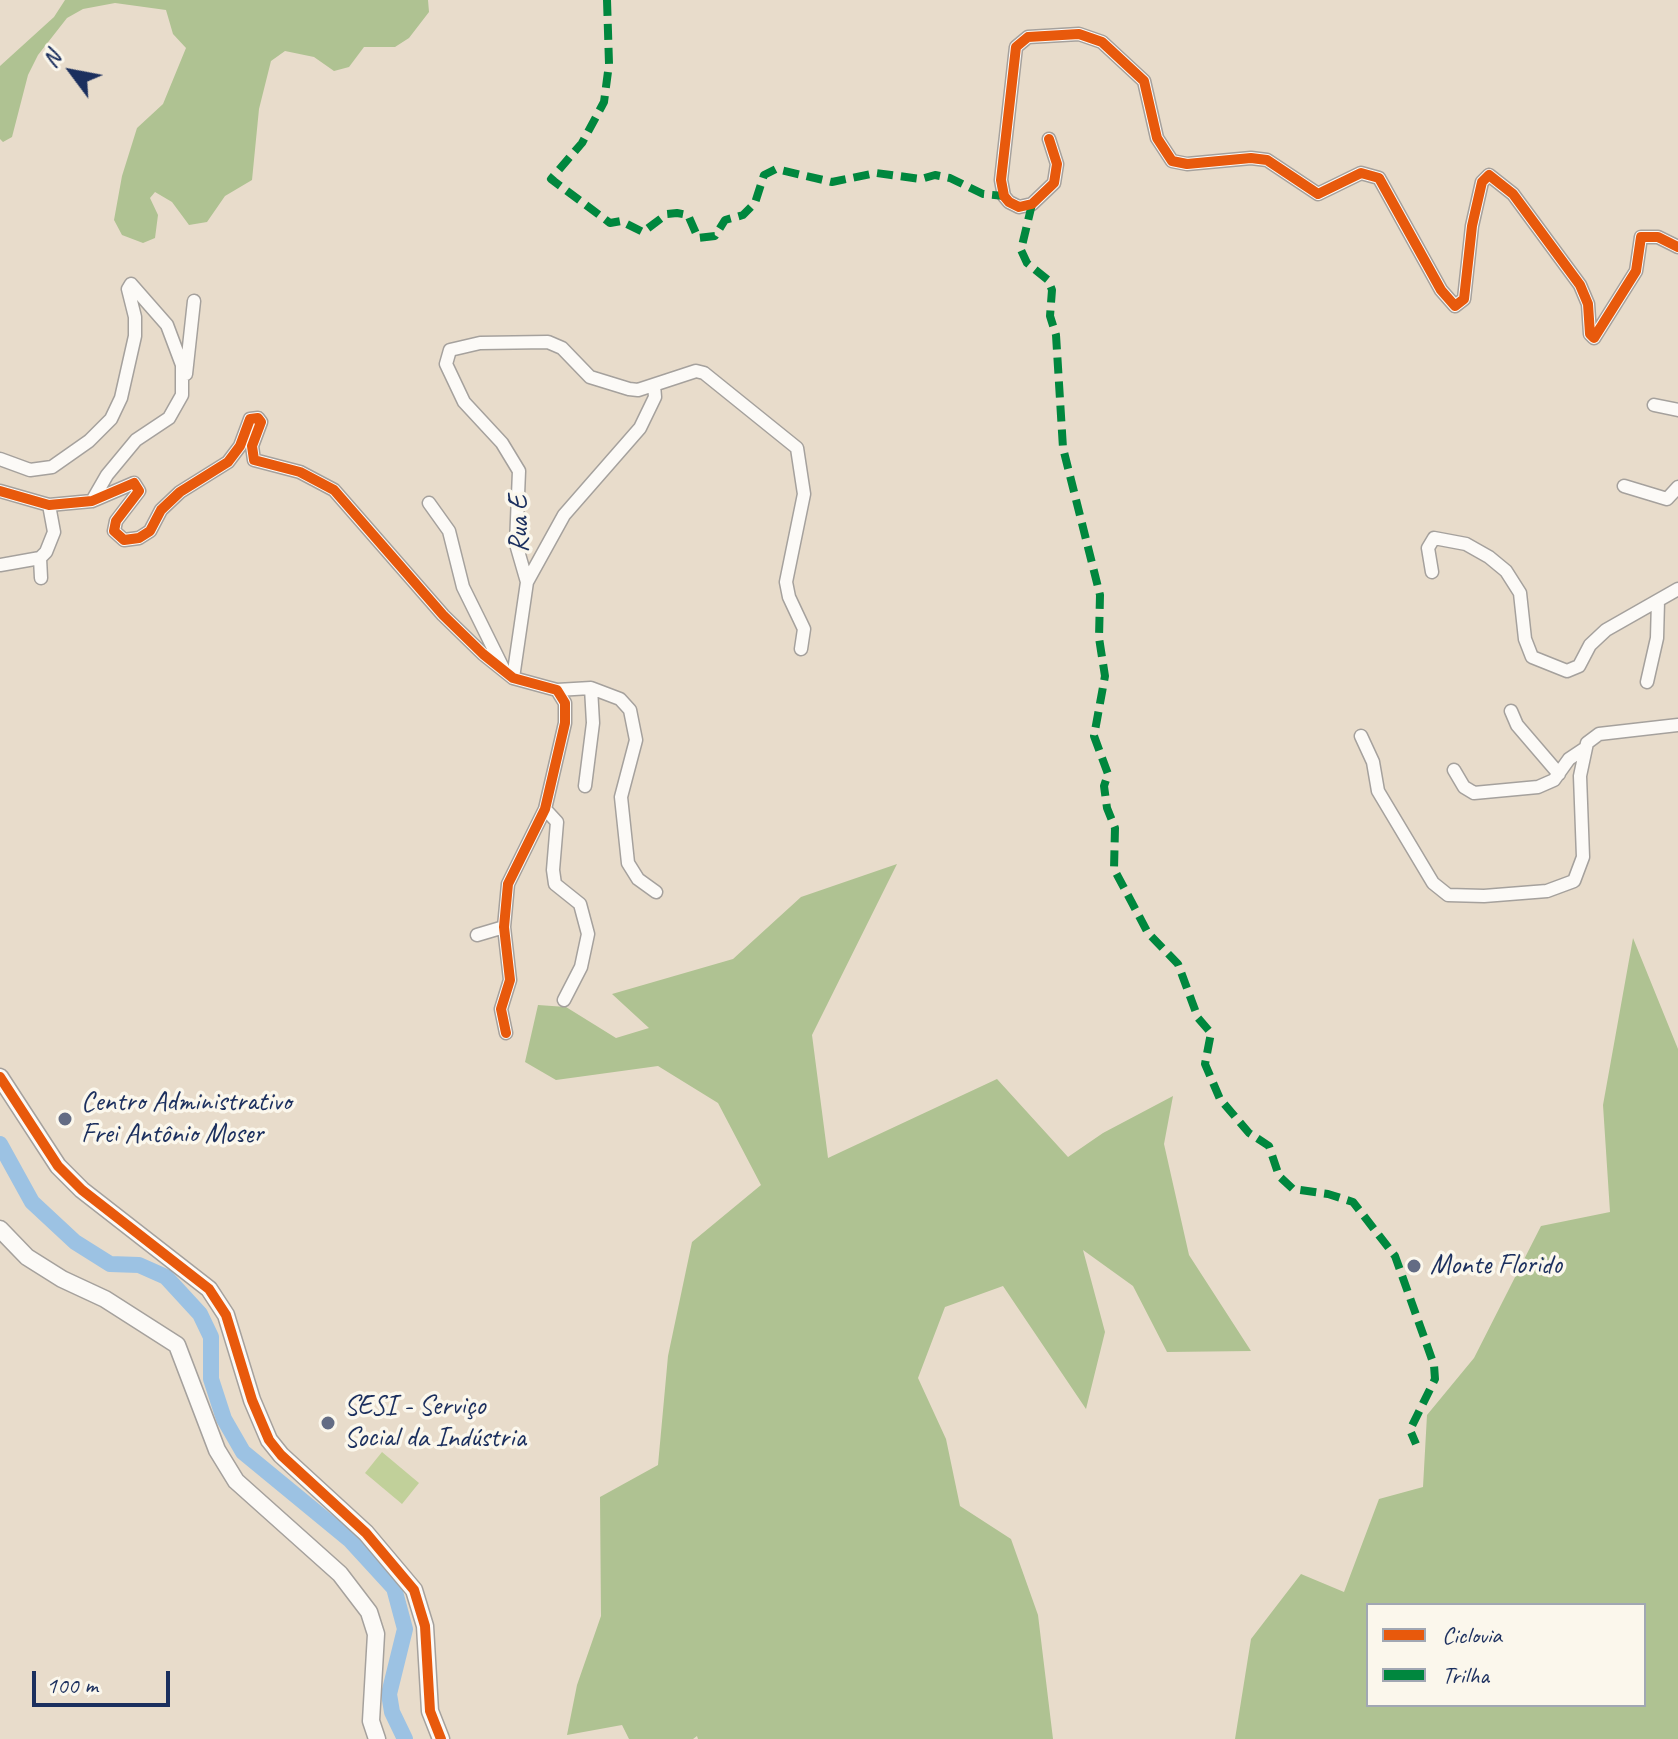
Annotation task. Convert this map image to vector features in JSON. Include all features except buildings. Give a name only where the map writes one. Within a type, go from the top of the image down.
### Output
[{"type":"main road","points":[[0,1077],[58,1166],[82,1190],[209,1289],[226,1315],[252,1400],[269,1440],[281,1455],[366,1533],[414,1590],[425,1626],[430,1711],[441,1739]]},
{"type":"main road","points":[[0,1229],[27,1257],[62,1279],[105,1299],[177,1345],[217,1450],[236,1481],[340,1574],[369,1612],[376,1634],[371,1713],[374,1738]]},
{"type":"street","points":[[1049,139],[1057,164],[1056,179],[1036,202],[1014,205],[1004,196],[1001,180],[1016,47],[1028,37],[1079,34],[1102,42],[1144,81],[1152,123],[1162,150],[1172,161],[1187,164],[1251,158],[1267,160],[1318,194],[1361,173],[1379,178],[1441,290],[1455,306],[1464,299],[1472,226],[1482,182],[1489,175],[1500,181],[1519,201],[1580,285],[1588,304],[1590,334],[1594,338],[1636,271],[1641,237],[1654,236],[1678,247]]},
{"type":"street","points":[[0,459],[30,470],[52,467],[89,441],[111,419],[121,398],[135,336],[130,284],[167,325],[182,365],[182,395],[174,413],[136,440],[107,475],[92,501]]},
{"type":"street","points":[[183,381],[189,366],[194,301]]},
{"type":"street","name":"Rua E","points":[[509,676],[527,582],[516,544],[521,488],[516,461],[456,390],[446,364],[448,354],[455,348],[480,343],[548,342],[562,348],[590,377],[605,384],[638,390],[654,385]]},
{"type":"street","points":[[527,582],[564,515],[640,428],[655,397],[654,385],[688,373],[704,373],[797,448],[804,494],[786,582],[789,597],[803,622],[801,649]]},
{"type":"street","points":[[1654,405],[1678,410]]},
{"type":"street","points":[[1,491],[49,505],[92,501],[130,483],[137,484],[137,495],[116,521],[114,531],[124,540],[144,536],[161,510],[180,492],[228,462],[240,446],[250,419],[258,418],[261,422],[252,446],[254,460],[300,472],[334,490],[443,615],[509,676],[557,690],[591,688],[620,699],[630,710],[636,740],[621,797],[628,863],[638,879],[656,892]]},
{"type":"street","points":[[1624,486],[1667,499],[1678,487]]},
{"type":"street","points":[[429,503],[449,531],[463,587],[509,676]]},
{"type":"street","points":[[41,578],[40,558],[54,539],[49,505]]},
{"type":"street","points":[[1432,572],[1428,548],[1434,538],[1466,544],[1489,557],[1506,571],[1520,593],[1525,639],[1532,657],[1567,671],[1579,666],[1590,645],[1606,630],[1678,589]]},
{"type":"street","points":[[0,565],[40,558]]},
{"type":"street","points":[[1647,682],[1657,638],[1658,601]]},
{"type":"street","points":[[585,786],[593,723],[591,688]]},
{"type":"street","points":[[506,1033],[501,1009],[510,970],[504,927],[511,875],[545,809],[565,723],[565,703],[557,690]]},
{"type":"street","points":[[1511,711],[1517,725],[1559,774]]},
{"type":"street","points":[[1454,770],[1464,787],[1474,793],[1547,785],[1569,759],[1599,734],[1678,725]]},
{"type":"street","points":[[1361,736],[1373,762],[1378,791],[1429,878],[1448,895],[1530,893],[1560,888],[1574,881],[1584,845],[1580,776],[1584,749]]},
{"type":"street","points":[[545,809],[557,822],[553,870],[555,884],[580,904],[588,934],[581,967],[564,1000]]},
{"type":"street","points":[[477,935],[504,927]]},
{"type":"green space","points":[[65,0],[428,0],[429,12],[409,38],[395,47],[364,47],[349,67],[334,71],[314,57],[285,51],[271,61],[259,109],[252,180],[225,196],[207,222],[189,225],[172,202],[155,192],[150,198],[158,215],[155,238],[143,243],[122,235],[114,220],[122,176],[137,128],[163,104],[186,48],[173,34],[166,10],[115,3],[83,9],[67,18],[38,55],[28,75],[12,137],[3,142],[0,139],[0,66],[54,17]]},
{"type":"green space","points":[[897,864],[812,1035],[828,1158],[997,1079],[1068,1157],[1103,1133],[1173,1096],[1164,1144],[1189,1255],[1251,1351],[1167,1352],[1133,1286],[1083,1250],[1105,1332],[1086,1409],[1003,1286],[945,1307],[918,1378],[946,1439],[960,1506],[1011,1539],[1038,1615],[1053,1739],[698,1739],[697,1736],[693,1739],[629,1739],[622,1725],[567,1735],[577,1685],[601,1616],[600,1497],[658,1465],[668,1356],[692,1242],[761,1185],[718,1103],[658,1066],[556,1080],[525,1062],[538,1005],[566,1007],[616,1038],[649,1028],[612,994],[733,959],[801,897]]},
{"type":"green space","points":[[1633,938],[1678,1049],[1678,1739],[1235,1739],[1251,1639],[1301,1574],[1344,1592],[1379,1499],[1423,1487],[1427,1415],[1474,1358],[1541,1226],[1610,1212],[1603,1105]]},
{"type":"green space","points":[[382,1452],[419,1483],[402,1504],[365,1473]]},
{"type":"waterway","points":[[0,1144],[32,1202],[75,1242],[110,1264],[139,1265],[166,1277],[200,1314],[211,1337],[211,1379],[224,1419],[243,1452],[350,1540],[394,1588],[405,1629],[389,1694],[392,1712],[405,1739]]},
{"type":"marked path","points":[[607,0],[609,64],[604,102],[582,143],[551,179],[610,223],[621,221],[643,232],[667,214],[677,213],[688,215],[698,238],[715,236],[725,220],[743,215],[755,203],[764,175],[776,169],[832,182],[876,173],[921,179],[935,175],[950,178],[983,194],[1004,196]]},
{"type":"marked path","points":[[1032,204],[1021,250],[1027,263],[1048,280],[1052,290],[1050,316],[1056,335],[1063,448],[1100,595],[1099,638],[1105,676],[1094,736],[1108,774],[1104,786],[1107,808],[1115,828],[1114,869],[1148,933],[1178,964],[1198,1018],[1211,1033],[1205,1064],[1220,1099],[1249,1133],[1269,1146],[1279,1176],[1293,1189],[1328,1194],[1353,1202],[1395,1256],[1434,1365],[1435,1379],[1410,1430],[1416,1444]]},
{"type":"cycle path","points":[[1049,139],[1057,164],[1054,183],[1032,204],[1019,207],[1009,202],[1004,196],[1001,180],[1016,47],[1028,37],[1079,34],[1102,42],[1144,81],[1157,138],[1172,161],[1187,164],[1251,158],[1267,160],[1318,194],[1361,173],[1379,178],[1441,290],[1455,306],[1464,299],[1472,226],[1482,182],[1489,175],[1513,194],[1580,285],[1588,304],[1590,334],[1594,338],[1636,271],[1641,237],[1658,237],[1678,247]]},
{"type":"cycle path","points":[[0,491],[49,505],[92,501],[134,483],[139,491],[116,521],[114,531],[124,540],[139,538],[150,531],[161,510],[180,492],[228,462],[240,446],[250,419],[258,418],[261,422],[252,446],[254,460],[300,472],[334,490],[443,615],[483,654],[513,678],[557,690],[565,703],[565,723],[545,809],[508,884],[504,927],[510,980],[501,1009],[506,1033]]},
{"type":"cycle path","points":[[0,1077],[58,1166],[82,1190],[209,1289],[226,1315],[252,1400],[269,1440],[281,1455],[366,1533],[414,1590],[425,1626],[430,1711],[441,1739]]},
{"type":"place","name":"Centro Administrativo Frei Antônio Moser","points":[[65,1119]]},
{"type":"place","name":"Monte Florido","points":[[1414,1266]]},
{"type":"place","name":"SESI - Serviço Social da Indústria","points":[[328,1423]]}]
